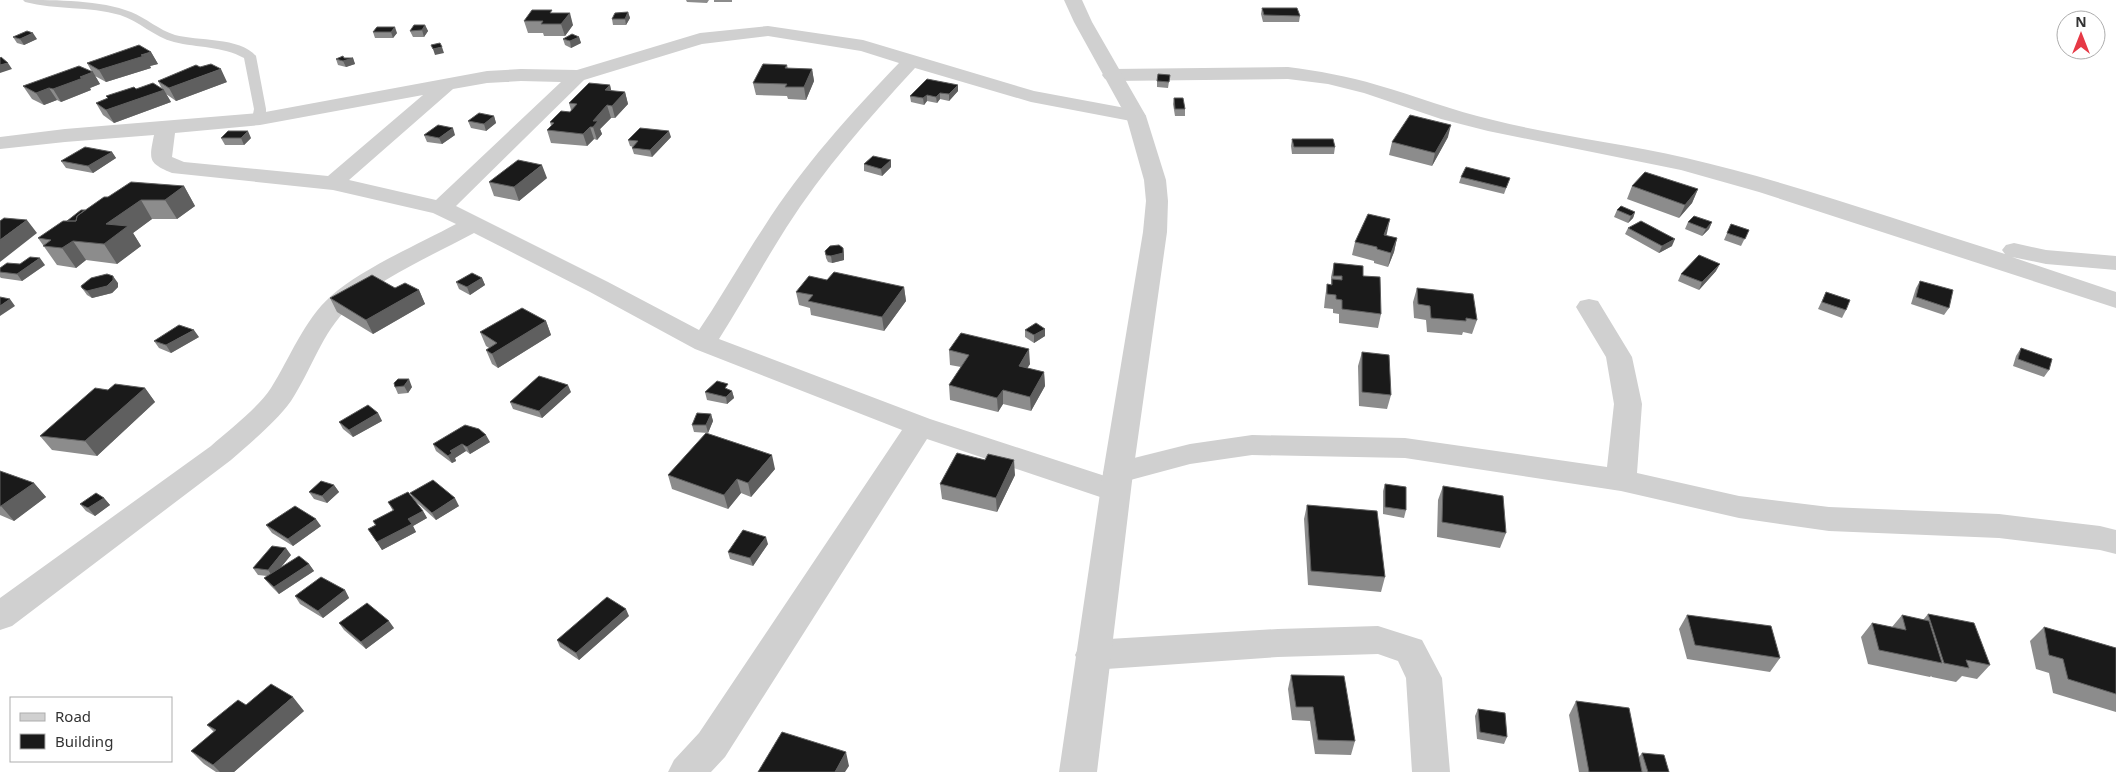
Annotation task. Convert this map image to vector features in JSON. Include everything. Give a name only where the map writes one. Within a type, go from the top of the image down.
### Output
[{"type":"street","points":[[1073,0],[1112,75],[1136,116],[1155,180],[1157,201],[1155,232],[1116,482],[1078,772]]},
{"type":"street","points":[[0,144],[46,136],[166,128],[259,119],[393,96],[448,84],[521,74],[577,76],[700,39],[768,31],[863,46],[1031,96],[1136,116]]},
{"type":"street","points":[[704,343],[775,227],[860,115],[911,61]]},
{"type":"street","points":[[1112,75],[1288,73],[1328,78],[1371,89],[1448,115],[1495,127],[1611,148],[1685,164],[1859,216],[2116,300]]},
{"type":"street","points":[[441,208],[577,76]]},
{"type":"street","points":[[333,184],[448,84]]},
{"type":"street","points":[[166,128],[160,152],[162,161],[180,168],[333,184],[441,208],[704,343],[920,426],[1116,482],[1190,454],[1252,445],[1404,448],[1621,480],[1739,507],[1829,519],[1999,526],[2100,538],[2116,542]]},
{"type":"street","points":[[1859,216],[2046,257],[2116,263]]},
{"type":"street","points":[[0,616],[221,453],[253,424],[280,396],[324,319],[339,302],[362,284],[474,224]]},
{"type":"street","points":[[1589,307],[1619,357],[1628,404],[1621,480]]},
{"type":"street","points":[[687,772],[712,745],[920,426]]},
{"type":"street","points":[[1092,655],[1278,643],[1378,640],[1410,650],[1424,678],[1431,772]]},
{"type":"lane","points":[[29,0],[122,13],[143,20],[162,34],[174,38],[238,48],[250,56],[260,109],[259,119]]},
{"type":"lane","points":[[94,8],[125,0]]},
{"type":"building","points":[[1262,8],[1297,8],[1300,16],[1264,15]]},
{"type":"building","points":[[532,10],[552,10],[550,13],[570,13],[561,24],[541,24],[543,21],[524,21]]},
{"type":"building","points":[[628,12],[625,19],[612,19],[615,13]]},
{"type":"building","points":[[414,25],[425,25],[422,30],[410,31]]},
{"type":"building","points":[[377,27],[395,27],[391,32],[373,32]]},
{"type":"building","points":[[27,31],[33,33],[20,39],[13,37]]},
{"type":"building","points":[[572,34],[579,37],[570,41],[563,39]]},
{"type":"building","points":[[440,43],[442,47],[433,49],[431,45]]},
{"type":"building","points":[[139,45],[151,52],[99,70],[87,63]]},
{"type":"building","points":[[343,56],[344,58],[353,58],[343,61],[336,59]]},
{"type":"building","points":[[1,57],[8,63],[0,65]]},
{"type":"building","points":[[211,64],[221,69],[169,88],[158,81],[196,65],[200,67]]},
{"type":"building","points":[[763,64],[787,65],[785,68],[812,69],[804,87],[785,87],[787,84],[753,83]]},
{"type":"building","points":[[79,66],[93,72],[80,77],[83,78],[36,93],[23,86]]},
{"type":"building","points":[[1158,74],[1170,75],[1169,82],[1157,81]]},
{"type":"building","points":[[927,79],[958,85],[949,94],[940,93],[936,97],[927,95],[923,98],[910,96]]},
{"type":"building","points":[[153,83],[164,90],[106,110],[96,103],[108,98],[106,96]]},
{"type":"building","points":[[589,83],[610,85],[605,90],[625,92],[612,106],[607,105],[593,121],[598,121],[583,134],[547,130],[554,123],[550,122],[561,111],[570,112],[577,104],[569,103]]},
{"type":"building","points":[[1174,98],[1183,98],[1185,109],[1175,109]]},
{"type":"building","points":[[479,113],[494,116],[484,124],[468,121]]},
{"type":"building","points":[[1410,115],[1451,125],[1435,153],[1392,142]]},
{"type":"building","points":[[438,125],[453,128],[439,138],[424,135]]},
{"type":"building","points":[[640,128],[669,131],[650,150],[632,148],[638,141],[628,140]]},
{"type":"building","points":[[228,131],[248,131],[241,138],[221,138]]},
{"type":"building","points":[[1292,139],[1333,139],[1335,147],[1294,147]]},
{"type":"building","points":[[85,147],[112,152],[88,166],[61,161]]},
{"type":"building","points":[[873,156],[891,160],[881,169],[864,164]]},
{"type":"building","points":[[518,160],[542,165],[514,187],[489,182]]},
{"type":"building","points":[[1466,167],[1510,178],[1506,188],[1461,177]]},
{"type":"building","points":[[1645,172],[1698,189],[1685,205],[1632,186]]},
{"type":"building","points":[[131,182],[184,186],[165,200],[141,200],[106,224],[128,226],[104,244],[73,241],[62,248],[43,246],[51,240],[38,238],[63,221],[76,221],[77,216],[104,197],[108,197]]},
{"type":"building","points":[[1621,206],[1635,212],[1631,216],[1617,210]]},
{"type":"building","points":[[81,210],[85,210],[77,216],[76,221],[67,221]]},
{"type":"building","points":[[1368,214],[1390,219],[1384,235],[1397,238],[1391,253],[1377,249],[1377,247],[1355,242]]},
{"type":"building","points":[[1694,216],[1712,222],[1706,229],[1688,222]]},
{"type":"building","points":[[4,218],[27,220],[0,240],[0,221]]},
{"type":"building","points":[[1641,221],[1675,239],[1662,246],[1628,228]]},
{"type":"building","points":[[1731,224],[1749,230],[1745,239],[1727,233]]},
{"type":"building","points":[[839,245],[843,248],[843,253],[831,256],[826,255],[825,251],[830,246]]},
{"type":"building","points":[[1699,255],[1720,264],[1702,282],[1681,274]]},
{"type":"building","points":[[30,257],[40,258],[17,274],[0,272],[0,268],[7,263],[20,264]]},
{"type":"building","points":[[1334,263],[1363,266],[1363,276],[1380,277],[1381,314],[1342,309],[1342,300],[1336,299],[1336,295],[1327,294],[1327,284],[1332,285],[1332,279],[1342,280],[1342,276],[1333,276]]},
{"type":"building","points":[[834,272],[904,287],[882,317],[808,301],[813,295],[796,292],[809,276],[827,280]]},
{"type":"building","points":[[472,273],[482,278],[467,287],[456,282]]},
{"type":"building","points":[[107,274],[113,276],[113,280],[107,286],[87,291],[82,288],[81,286],[91,278]]},
{"type":"building","points":[[372,275],[395,288],[405,283],[419,290],[366,320],[330,298]]},
{"type":"building","points":[[1920,281],[1953,290],[1949,308],[1916,297]]},
{"type":"building","points":[[1417,288],[1473,294],[1477,320],[1466,318],[1466,321],[1431,318],[1430,306],[1418,304]]},
{"type":"building","points":[[1826,292],[1850,300],[1846,310],[1822,302]]},
{"type":"building","points":[[0,297],[10,299],[0,306]]},
{"type":"building","points":[[522,308],[546,321],[492,354],[486,350],[497,343],[480,332]]},
{"type":"building","points":[[1036,323],[1045,329],[1034,335],[1025,330]]},
{"type":"building","points":[[179,325],[194,330],[166,345],[154,341]]},
{"type":"building","points":[[961,333],[1029,349],[1019,366],[1044,372],[1030,397],[1003,390],[997,398],[949,385],[969,355],[949,350]]},
{"type":"building","points":[[2021,348],[2052,359],[2049,370],[2018,359]]},
{"type":"building","points":[[1362,352],[1389,355],[1391,395],[1362,392]]},
{"type":"building","points":[[539,376],[568,385],[539,411],[510,402]]},
{"type":"building","points":[[398,379],[409,379],[404,386],[395,387],[394,383]]},
{"type":"building","points":[[717,381],[728,384],[725,388],[732,391],[726,397],[705,392]]},
{"type":"building","points":[[115,384],[145,388],[85,441],[40,436],[95,388],[108,390]]},
{"type":"building","points":[[368,405],[378,413],[349,430],[339,422]]},
{"type":"building","points":[[697,413],[711,414],[706,425],[692,425]]},
{"type":"building","points":[[465,425],[479,429],[486,435],[467,447],[462,444],[450,451],[452,453],[448,456],[433,444]]},
{"type":"building","points":[[706,433],[772,455],[748,483],[737,479],[724,495],[668,475]]},
{"type":"building","points":[[957,453],[985,460],[988,454],[1014,460],[996,498],[940,484]]},
{"type":"building","points":[[0,471],[34,483],[0,506]]},
{"type":"building","points":[[433,480],[455,498],[432,513],[410,493]]},
{"type":"building","points":[[321,481],[334,485],[322,496],[309,492]]},
{"type":"building","points":[[1385,484],[1406,487],[1406,510],[1385,507]]},
{"type":"building","points":[[1443,486],[1503,496],[1506,533],[1442,522]]},
{"type":"building","points":[[408,492],[423,511],[408,519],[412,524],[377,542],[368,529],[376,525],[373,521],[394,510],[388,502]]},
{"type":"building","points":[[96,493],[104,498],[88,508],[80,504]]},
{"type":"building","points":[[1307,505],[1377,511],[1385,577],[1311,571]]},
{"type":"building","points":[[295,506],[316,519],[288,539],[266,525]]},
{"type":"building","points":[[743,530],[766,537],[750,558],[728,552]]},
{"type":"building","points":[[272,546],[286,548],[268,570],[253,568]]},
{"type":"building","points":[[299,556],[309,564],[274,587],[264,578]]},
{"type":"building","points":[[321,577],[345,590],[318,611],[295,596]]},
{"type":"building","points":[[607,597],[626,609],[576,653],[557,640]]},
{"type":"building","points":[[367,603],[389,621],[361,642],[339,623]]},
{"type":"building","points":[[1928,614],[1974,623],[1990,665],[1966,660],[1969,668],[1944,663]]},
{"type":"building","points":[[1687,615],[1771,626],[1780,658],[1695,645]]},
{"type":"building","points":[[1902,615],[1929,621],[1942,663],[1879,650],[1872,623],[1906,630]]},
{"type":"building","points":[[2044,627],[2116,648],[2116,694],[2068,679],[2063,659],[2049,655]]},
{"type":"building","points":[[1291,675],[1344,676],[1355,741],[1318,740],[1313,707],[1296,707]]},
{"type":"building","points":[[271,684],[293,697],[213,765],[191,751],[216,730],[207,725],[238,700],[246,705]]},
{"type":"building","points":[[1576,701],[1629,708],[1642,772],[1589,772]]},
{"type":"building","points":[[1478,709],[1505,713],[1507,737],[1480,732]]},
{"type":"building","points":[[782,732],[846,752],[835,772],[758,772]]},
{"type":"building","points":[[1642,753],[1664,755],[1669,772],[1648,772]]}]
